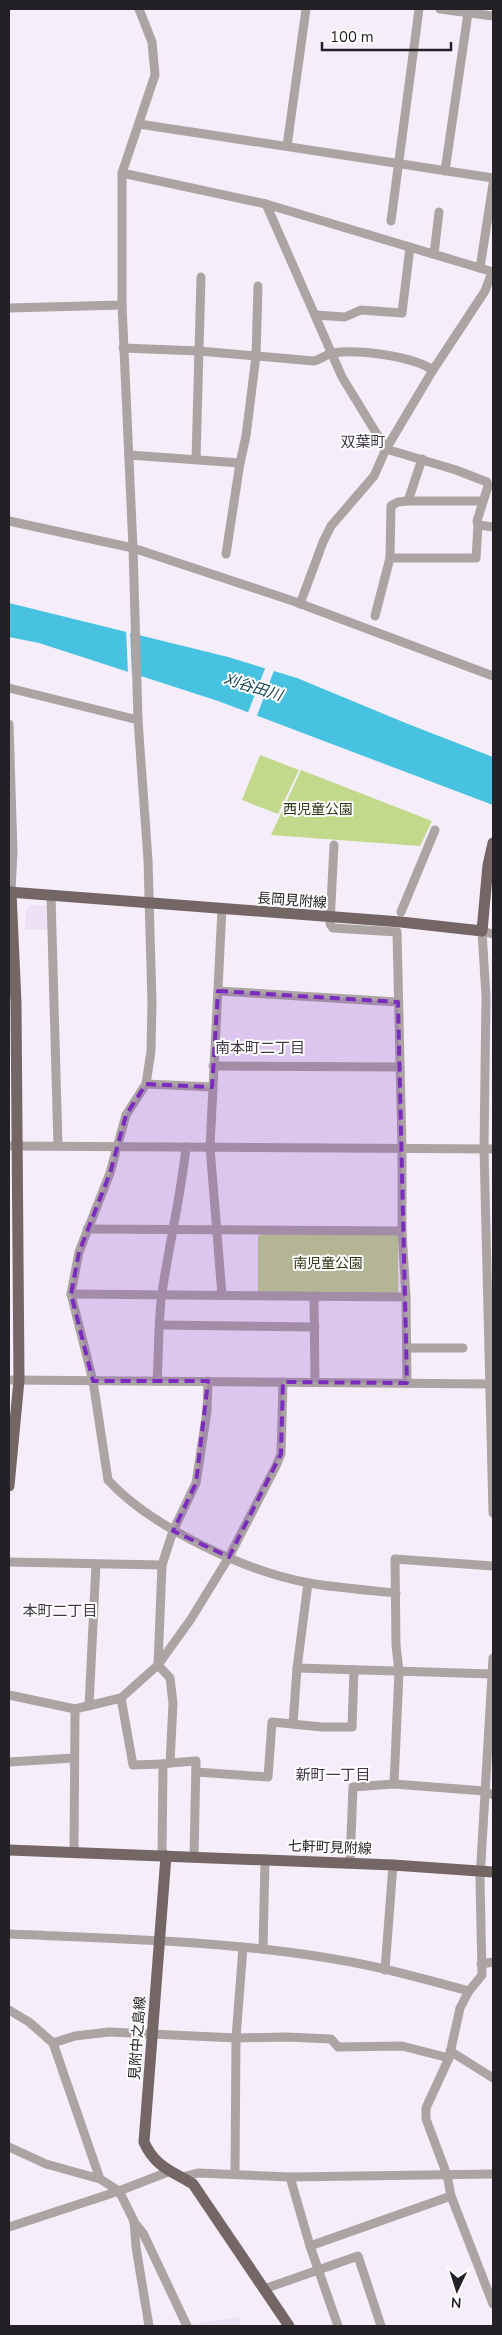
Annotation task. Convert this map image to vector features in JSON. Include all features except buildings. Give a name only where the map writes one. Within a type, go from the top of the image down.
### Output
[{"type":"main road","points":[[488,932],[488,865],[493,843]]},
{"type":"main road","name":"長岡見附線","points":[[10,892],[488,932]]},
{"type":"main road","points":[[9,1486],[14,1380],[13,1146],[16,1003],[10,892]]},
{"type":"main road","points":[[9,1850],[164,1856]]},
{"type":"main road","name":"七軒町見附線","points":[[164,1856],[392,1865],[493,1872]]},
{"type":"main road","name":"見附中之島線","points":[[164,1856],[160,1940],[144,2142],[149,2154],[168,2172],[182,2177],[193,2184],[289,2326]]},
{"type":"street","points":[[139,9],[152,42],[155,75],[122,173],[122,348],[133,552],[138,720],[149,904],[152,1004],[150,1051],[146,1084],[126,1115],[110,1173],[79,1252],[71,1294],[93,1381],[108,1480],[116,1489],[173,1531],[229,1557],[268,1572],[308,1583],[396,1593]]},
{"type":"street","points":[[288,146],[306,9]]},
{"type":"street","points":[[391,221],[397,164],[419,9]]},
{"type":"street","points":[[440,9],[493,16]]},
{"type":"street","points":[[446,171],[468,13]]},
{"type":"street","points":[[139,124],[493,178]]},
{"type":"street","points":[[122,173],[266,204],[492,272],[485,291],[433,370],[386,449],[374,476],[344,510],[327,534],[300,604]]},
{"type":"street","points":[[480,268],[493,184]]},
{"type":"street","points":[[266,204],[342,377],[367,415],[386,449],[484,479],[487,482],[488,486],[477,521],[476,558],[390,558]]},
{"type":"street","points":[[434,254],[439,212]]},
{"type":"street","points":[[315,315],[345,317],[361,310],[402,313],[410,247]]},
{"type":"street","points":[[196,460],[201,277]]},
{"type":"street","points":[[226,554],[246,436],[256,356],[258,286]]},
{"type":"street","points":[[9,308],[122,305]]},
{"type":"street","points":[[122,348],[200,351],[314,360],[331,353],[360,354],[406,359],[433,370]]},
{"type":"street","points":[[128,455],[240,463]]},
{"type":"street","points":[[408,501],[422,459]]},
{"type":"street","points":[[375,616],[390,558],[391,506],[398,502],[408,501],[482,501]]},
{"type":"street","points":[[9,521],[133,552],[300,604],[493,676]]},
{"type":"street","points":[[478,525],[493,527]]},
{"type":"street","points":[[9,688],[138,720]]},
{"type":"street","points":[[9,724],[9,780],[13,851],[10,892]]},
{"type":"street","points":[[402,912],[435,830]]},
{"type":"street","points":[[334,845],[330,924],[333,928],[397,932],[402,1231],[406,1297],[407,1383]]},
{"type":"street","points":[[52,896],[58,1146]]},
{"type":"street","points":[[222,910],[210,1147],[222,1295]]},
{"type":"street","points":[[488,932],[486,998],[493,1513]]},
{"type":"street","points":[[218,990],[398,1002]]},
{"type":"street","points":[[213,1066],[400,1067]]},
{"type":"street","points":[[146,1084],[212,1087]]},
{"type":"street","points":[[13,1146],[489,1149]]},
{"type":"street","points":[[157,1381],[162,1296],[172,1230],[181,1194],[186,1147]]},
{"type":"street","points":[[87,1229],[172,1230],[216,1228],[402,1231]]},
{"type":"street","points":[[71,1294],[406,1297]]},
{"type":"street","points":[[314,1296],[315,1382]]},
{"type":"street","points":[[160,1325],[315,1327]]},
{"type":"street","points":[[406,1348],[463,1348]]},
{"type":"street","points":[[14,1380],[491,1384]]},
{"type":"street","points":[[164,1856],[167,1763],[173,1703],[170,1678],[158,1665],[162,1565],[173,1531],[196,1482],[207,1411],[208,1381]]},
{"type":"street","points":[[9,1695],[75,1709],[122,1698],[158,1665],[191,1619],[229,1557],[281,1454],[283,1382]]},
{"type":"street","points":[[394,1784],[399,1672],[396,1646],[395,1559],[493,1566]]},
{"type":"street","points":[[9,1562],[162,1565]]},
{"type":"street","points":[[88,1706],[96,1564]]},
{"type":"street","points":[[293,1724],[297,1668],[308,1583]]},
{"type":"street","points":[[493,1658],[489,1793],[480,1871],[482,1975],[469,1991],[460,2008],[450,2054],[426,2108],[426,2119],[447,2175],[452,2196],[493,2304]]},
{"type":"street","points":[[297,1668],[492,1674]]},
{"type":"street","points":[[196,1772],[268,1777],[272,1722],[352,1727],[354,1670]]},
{"type":"street","points":[[122,1698],[133,1765],[196,1761],[194,1857]]},
{"type":"street","points":[[74,1852],[75,1709]]},
{"type":"street","points":[[9,1762],[74,1758]]},
{"type":"street","points":[[350,1863],[353,1787],[394,1784],[489,1793]]},
{"type":"street","points":[[263,1949],[265,1859]]},
{"type":"street","points":[[385,1970],[392,1865]]},
{"type":"street","points":[[9,1934],[160,1940],[263,1949],[351,1962],[469,1991]]},
{"type":"street","points":[[235,2174],[236,2038],[243,1947]]},
{"type":"street","points":[[481,1964],[493,1962]]},
{"type":"street","points":[[9,2010],[30,2022],[53,2043],[100,2179]]},
{"type":"street","points":[[53,2043],[74,2036],[109,2032],[152,2036],[331,2039],[338,2047],[402,2046],[450,2054],[493,2078]]},
{"type":"street","points":[[9,2148],[46,2164],[100,2179],[119,2191],[134,2221],[143,2233],[187,2326]]},
{"type":"street","points":[[9,2226],[119,2191],[168,2172]]},
{"type":"street","points":[[182,2177],[198,2173],[290,2177],[493,2174]]},
{"type":"street","points":[[290,2177],[310,2246],[338,2326]]},
{"type":"street","points":[[310,2246],[452,2196]]},
{"type":"street","points":[[134,2221],[136,2247],[149,2326]]},
{"type":"street","points":[[264,2289],[358,2256],[381,2326]]},
{"type":"highlighted area","points":[[218,991],[398,1002],[407,1383],[283,1382],[281,1454],[229,1557],[173,1531],[196,1483],[208,1381],[93,1381],[71,1294],[79,1252],[110,1173],[126,1115],[146,1084],[212,1087]]},
{"type":"shaded area","points":[[30,905],[49,906],[49,930],[25,930],[26,912]]},
{"type":"shaded area","points":[[239,2317],[241,2326],[182,2326]]},
{"type":"green space","points":[[260,755],[299,770],[278,814],[242,800]]},
{"type":"green space","name":"西児童公園","points":[[301,770],[432,821],[420,846],[271,835]]},
{"type":"green space","name":"南児童公園","points":[[264,1233],[398,1234],[398,1293],[258,1292],[258,1236]]},
{"type":"water","name":"刈谷田川","points":[[9,603],[228,657],[297,678],[493,757],[493,805],[218,701],[39,643],[9,637]]},
{"type":"pier","points":[[126,629],[130,630],[132,676],[128,674]]},
{"type":"pier","points":[[266,666],[275,668],[256,718],[247,715]]},
{"type":"district","name":"双葉町","points":[[363,442]]},
{"type":"district","name":"南本町二丁目","points":[[260,1048]]},
{"type":"district","name":"本町二丁目","points":[[60,1611]]},
{"type":"district","name":"新町一丁目","points":[[333,1775]]}]
